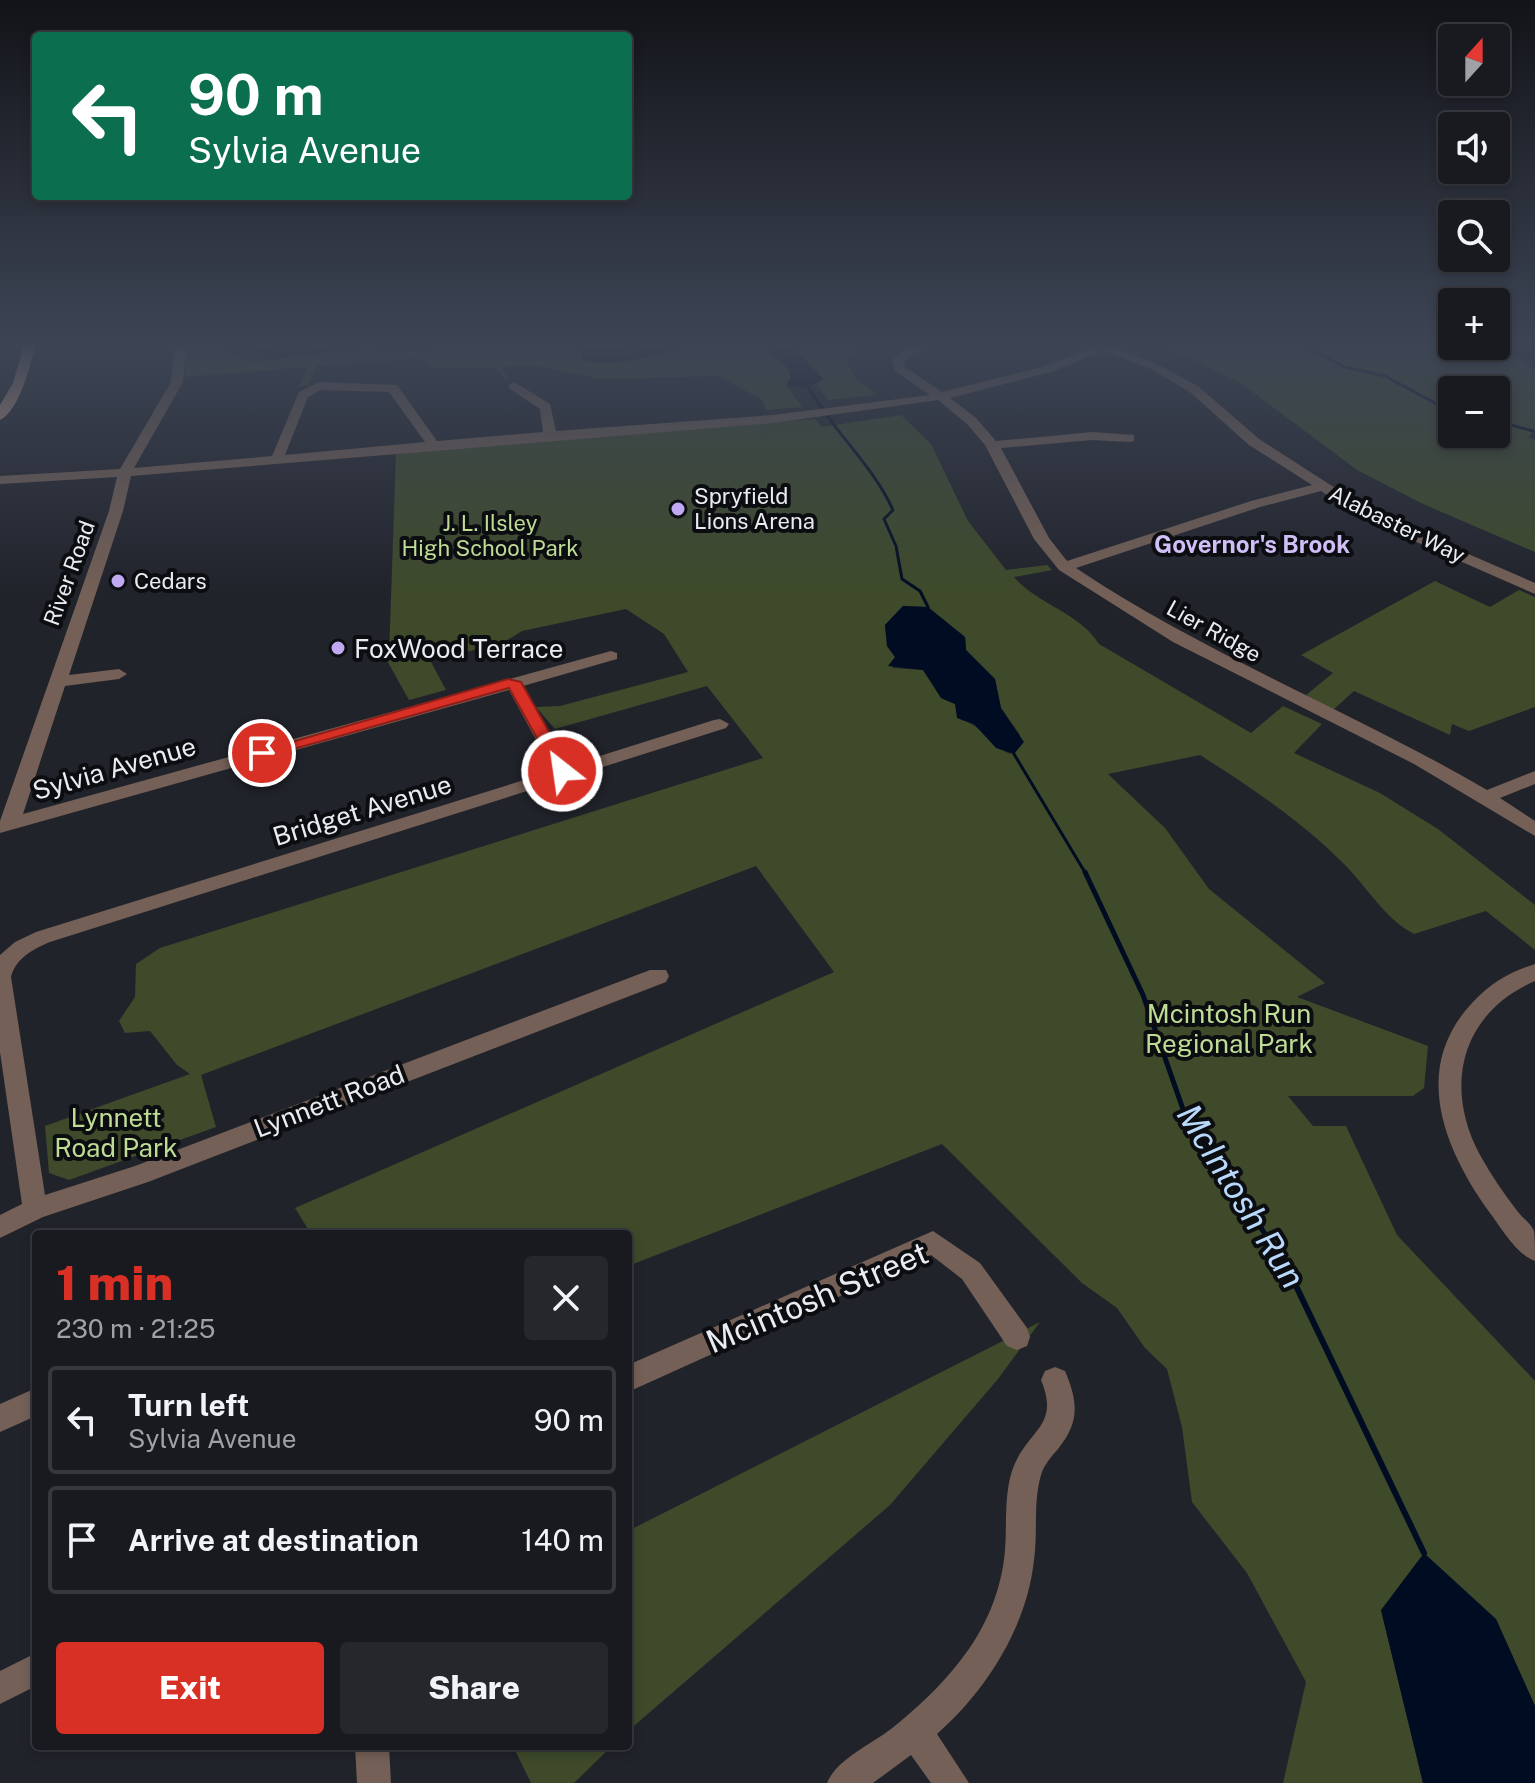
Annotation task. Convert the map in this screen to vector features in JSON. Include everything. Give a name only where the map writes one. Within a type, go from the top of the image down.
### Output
[{"type":"street","name":"River Road","points":[[5,825],[116,511],[125,471],[151,427]]},
{"type":"street","points":[[277,459],[289,427]]},
{"type":"street","points":[[421,427],[433,445]]},
{"type":"street","points":[[549,427],[550,435]]},
{"type":"street","points":[[0,480],[647,427]]},
{"type":"street","name":"Lier Ridge","points":[[973,427],[992,445],[1044,544],[1064,567],[1223,662],[1440,767],[1535,830]]},
{"type":"street","name":"Alabaster Way","points":[[1237,427],[1254,442],[1369,516],[1535,589]]},
{"type":"street","points":[[992,445],[1092,436],[1129,438]]},
{"type":"street","points":[[1064,567],[1135,548],[1246,506],[1321,487]]},
{"type":"street","name":"Sylvia Avenue","points":[[5,825],[611,656]]},
{"type":"street","points":[[57,682],[119,674]]},
{"type":"street","points":[[513,682],[562,771]]},
{"type":"street","name":"Bridget Avenue","points":[[35,1209],[0,977],[5,963],[21,948],[43,937],[494,797],[562,771],[720,724]]},
{"type":"street","points":[[1488,796],[1535,777]]},
{"type":"street","points":[[1535,972],[1498,990],[1472,1017],[1453,1045],[1448,1077],[1453,1116],[1465,1155],[1502,1213],[1535,1250]]},
{"type":"street","name":"Lynnett Road","points":[[0,1227],[35,1209],[139,1175],[658,976]]},
{"type":"street","name":"Mcintosh Street","points":[[632,1377],[933,1242],[971,1271],[1017,1337]]},
{"type":"street","points":[[844,1783],[916,1733],[956,1696],[983,1658],[1003,1619],[1017,1573],[1026,1473],[1061,1421],[1063,1405],[1055,1380]]},
{"type":"street","points":[[0,1418],[32,1404]]},
{"type":"street","points":[[0,1688],[32,1671]]},
{"type":"street","points":[[916,1733],[952,1783]]},
{"type":"street","points":[[372,1750],[374,1783]]},
{"type":"green space","points":[[714,427],[914,427],[931,444],[968,521],[1006,570],[1047,565],[1052,570],[1014,577],[1024,587],[1081,624],[1099,644],[1251,733],[1283,706],[1322,724],[1294,753],[1380,793],[1438,829],[1535,905],[1535,950],[1486,911],[1414,934],[1385,911],[1344,864],[1311,833],[1200,755],[1108,774],[1165,828],[1209,889],[1325,983],[1297,997],[1428,1046],[1424,1088],[1413,1096],[1288,1096],[1313,1126],[1346,1126],[1397,1235],[1535,1381],[1535,1706],[1496,1619],[1381,1610],[1423,1783],[1283,1783],[1306,1682],[1247,1573],[1192,1502],[1182,1427],[1167,1369],[1145,1348],[1117,1308],[1082,1283],[942,1144],[632,1264],[632,1230],[309,1230],[295,1208],[834,972],[756,866],[201,1075],[216,1127],[69,1180],[49,1173],[45,1126],[190,1074],[177,1065],[150,1031],[125,1033],[119,1021],[135,997],[136,964],[160,948],[763,758],[707,686],[555,729],[536,707],[560,706],[688,672],[664,634],[626,609],[522,631],[501,644],[430,660],[446,690],[409,700],[385,657],[389,656],[396,453]],"holes":[[[903,606],[927,607],[965,637],[966,650],[995,679],[1001,708],[1020,735],[1010,754],[975,726],[961,720],[955,704],[943,699],[923,670],[892,668],[895,657],[887,646],[885,625]]]},
{"type":"green space","points":[[1300,427],[1438,427],[1438,448],[1510,448],[1510,427],[1535,427],[1528,437],[1535,440],[1535,552],[1423,504],[1357,470]]},
{"type":"green space","points":[[1435,581],[1490,607],[1519,590],[1535,597],[1535,707],[1469,731],[1452,724],[1450,735],[1354,691],[1333,710],[1306,695],[1333,673],[1301,655]]},
{"type":"green space","points":[[1040,1322],[998,1379],[890,1505],[632,1728],[632,1529]]},
{"type":"green space","points":[[515,1750],[608,1750],[574,1783],[531,1783]]},
{"type":"water","points":[[903,606],[928,607],[965,637],[966,650],[995,679],[1001,708],[1024,742],[1014,754],[996,748],[974,724],[957,718],[955,704],[941,698],[923,670],[888,666],[895,657],[887,646],[885,625]]},
{"type":"water","points":[[1424,1553],[1496,1619],[1535,1706],[1535,1783],[1423,1783],[1381,1610]]},
{"type":"waterway","name":"McIntosh Run","points":[[836,427],[863,462],[893,510],[884,519],[896,546],[902,579],[920,591],[928,607]]},
{"type":"waterway","points":[[1519,427],[1533,431]]},
{"type":"waterway","name":"McIntosh Run","points":[[1014,754],[1086,874]]},
{"type":"waterway","name":"McIntosh Run","points":[[1086,874],[1143,995],[1184,1112],[1287,1267]]},
{"type":"waterway","name":"McIntosh Run","points":[[1287,1267],[1424,1553]]},
{"type":"place","name":"Spryfield Lions Arena","points":[[678,509]]},
{"type":"place","name":"Cedars","points":[[118,581]]},
{"type":"place","name":"FoxWood Terrace","points":[[338,648]]},
{"type":"district","name":"Governor's Brook","points":[[1252,544]]},
{"type":"route","points":[[262,753],[513,682],[562,771]]},
{"type":"park label","name":"J. L. Ilsley High School Park","points":[[490,536]]},
{"type":"park label","name":"Mcintosh Run Regional Park","points":[[1229,1028]]},
{"type":"park label","name":"Lynnett Road Park","points":[[116,1132]]}]
